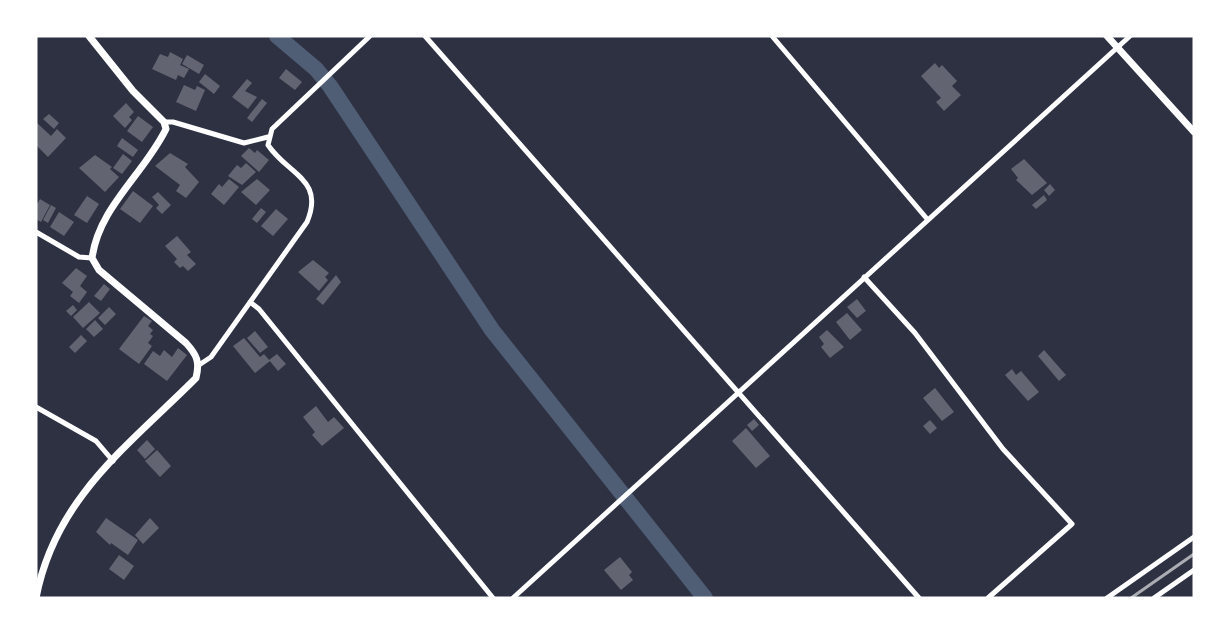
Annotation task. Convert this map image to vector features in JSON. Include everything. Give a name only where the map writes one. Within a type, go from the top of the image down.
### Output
[{"type":"street","points":[[88,36],[133,91],[164,122],[166,129],[103,222],[94,240],[92,258],[99,270],[186,343],[196,354],[200,365]]},
{"type":"street","points":[[36,598],[50,546],[67,514],[87,486],[196,378],[200,365],[211,357],[307,222],[313,207],[312,192],[304,180],[274,155],[268,145],[268,137],[273,129],[319,83],[370,36]]},
{"type":"street","points":[[425,36],[919,598]]},
{"type":"street","points":[[771,36],[928,220]]},
{"type":"street","points":[[1107,36],[1194,132]]},
{"type":"street","points":[[513,598],[1130,36]]},
{"type":"street","points":[[164,122],[174,122],[244,143],[268,137]]},
{"type":"street","points":[[36,232],[79,257],[92,258]]},
{"type":"street","points":[[864,277],[915,333],[1003,449],[1072,524],[988,598]]},
{"type":"street","points":[[250,302],[259,309],[494,598]]},
{"type":"street","points":[[36,406],[96,441],[113,461]]},
{"type":"street","points":[[1107,598],[1194,537]]},
{"type":"street","points":[[1154,598],[1194,570]]},
{"type":"building","points":[[170,52],[183,59],[180,65],[189,69],[184,78],[178,75],[176,80],[152,69],[160,54],[168,57]]},
{"type":"building","points":[[187,55],[204,65],[199,74],[182,64]]},
{"type":"building","points":[[935,63],[939,68],[942,65],[957,81],[952,86],[961,95],[944,111],[936,102],[941,98],[921,76]]},
{"type":"building","points":[[286,69],[302,82],[295,90],[279,78]]},
{"type":"building","points":[[205,74],[220,86],[214,94],[199,82]]},
{"type":"building","points":[[247,79],[252,83],[245,91],[257,97],[248,109],[232,97]]},
{"type":"building","points":[[184,85],[195,90],[197,86],[205,90],[196,111],[176,102]]},
{"type":"building","points":[[262,99],[267,103],[252,122],[247,118]]},
{"type":"building","points":[[126,103],[134,112],[129,117],[132,120],[125,128],[113,116]]},
{"type":"building","points":[[49,114],[59,123],[54,129],[43,119]]},
{"type":"building","points":[[138,116],[153,127],[142,142],[127,131]]},
{"type":"building","points":[[36,122],[51,136],[57,129],[66,138],[48,157],[36,145]]},
{"type":"building","points":[[122,138],[138,150],[133,157],[117,146]]},
{"type":"building","points":[[249,148],[255,153],[257,150],[269,160],[259,172],[241,156]]},
{"type":"building","points":[[170,153],[188,164],[185,167],[199,182],[186,198],[176,191],[180,185],[155,166]]},
{"type":"building","points":[[123,154],[132,161],[122,174],[113,168]]},
{"type":"building","points":[[95,155],[112,167],[110,169],[119,177],[105,192],[79,168]]},
{"type":"building","points":[[1024,159],[1047,183],[1032,195],[1016,180],[1018,178],[1011,169]]},
{"type":"building","points":[[246,163],[256,172],[242,185],[228,176],[237,165],[241,168]]},
{"type":"building","points":[[229,179],[239,187],[224,205],[211,194],[219,184],[222,187]]},
{"type":"building","points":[[257,179],[270,190],[256,205],[241,192]]},
{"type":"building","points":[[1050,184],[1055,190],[1049,196],[1044,190]]},
{"type":"building","points":[[133,191],[153,206],[140,223],[120,209]]},
{"type":"building","points":[[158,192],[171,205],[162,214],[156,208],[159,205],[152,197]]},
{"type":"building","points":[[1044,195],[1047,200],[1036,209],[1032,205]]},
{"type":"building","points":[[87,196],[99,204],[87,223],[74,215]]},
{"type":"building","points":[[40,199],[50,205],[41,222],[36,219],[36,206]]},
{"type":"building","points":[[51,205],[56,208],[48,223],[43,220]]},
{"type":"building","points":[[261,208],[266,212],[257,223],[252,219]]},
{"type":"building","points":[[276,209],[288,219],[273,236],[261,226]]},
{"type":"building","points":[[59,212],[74,222],[64,236],[50,227]]},
{"type":"building","points":[[177,236],[191,252],[187,255],[196,264],[188,271],[183,266],[180,268],[174,262],[177,259],[165,246]]},
{"type":"building","points":[[313,260],[329,273],[325,277],[328,280],[319,291],[298,272]]},
{"type":"building","points":[[76,268],[87,276],[80,286],[87,292],[79,303],[70,296],[73,292],[62,283]]},
{"type":"building","points":[[336,275],[341,282],[323,305],[316,299]]},
{"type":"building","points":[[104,284],[110,289],[101,301],[94,296]]},
{"type":"building","points":[[857,299],[866,311],[857,318],[847,307]]},
{"type":"building","points":[[89,302],[100,313],[83,328],[73,317]]},
{"type":"building","points":[[73,305],[77,310],[71,316],[66,311]]},
{"type":"building","points":[[109,307],[116,314],[105,325],[98,318]]},
{"type":"building","points":[[847,313],[862,330],[850,340],[836,322]]},
{"type":"building","points":[[144,316],[152,321],[148,326],[153,330],[150,334],[153,336],[148,343],[152,346],[139,364],[119,349]]},
{"type":"building","points":[[95,320],[103,329],[94,337],[86,329]]},
{"type":"building","points":[[827,330],[844,347],[830,358],[821,347],[824,344],[819,337]]},
{"type":"building","points":[[255,331],[268,347],[260,353],[247,338]]},
{"type":"building","points":[[81,335],[87,341],[75,353],[69,347]]},
{"type":"building","points":[[244,338],[260,357],[264,354],[270,361],[255,373],[233,346]]},
{"type":"building","points":[[178,348],[187,355],[167,381],[144,364],[153,351],[160,356],[164,350],[172,357]]},
{"type":"building","points":[[1044,350],[1066,375],[1059,381],[1038,356]]},
{"type":"building","points":[[277,354],[286,364],[278,371],[269,360]]},
{"type":"building","points":[[1012,369],[1016,375],[1021,371],[1039,392],[1028,401],[1005,375]]},
{"type":"building","points":[[935,388],[954,412],[942,421],[923,398]]},
{"type":"building","points":[[316,406],[328,422],[334,417],[344,428],[322,446],[312,435],[315,432],[303,417]]},
{"type":"building","points":[[754,419],[759,425],[752,431],[747,425]]},
{"type":"building","points":[[930,420],[937,428],[930,434],[923,426]]},
{"type":"building","points":[[746,428],[770,456],[756,468],[732,441]]},
{"type":"building","points":[[147,440],[155,449],[145,459],[137,450]]},
{"type":"building","points":[[157,450],[171,466],[160,477],[145,461]]},
{"type":"building","points":[[106,518],[138,540],[128,555],[111,543],[110,545],[96,532]]},
{"type":"building","points":[[150,518],[159,528],[143,544],[135,535]]},
{"type":"building","points":[[119,555],[134,566],[124,580],[109,569]]},
{"type":"building","points":[[620,557],[632,572],[629,575],[633,580],[621,590],[604,570]]},
{"type":"waterway","points":[[277,36],[316,69],[330,86],[492,330],[705,598]]},
{"type":"railway","points":[[1131,598],[1194,554]]}]
